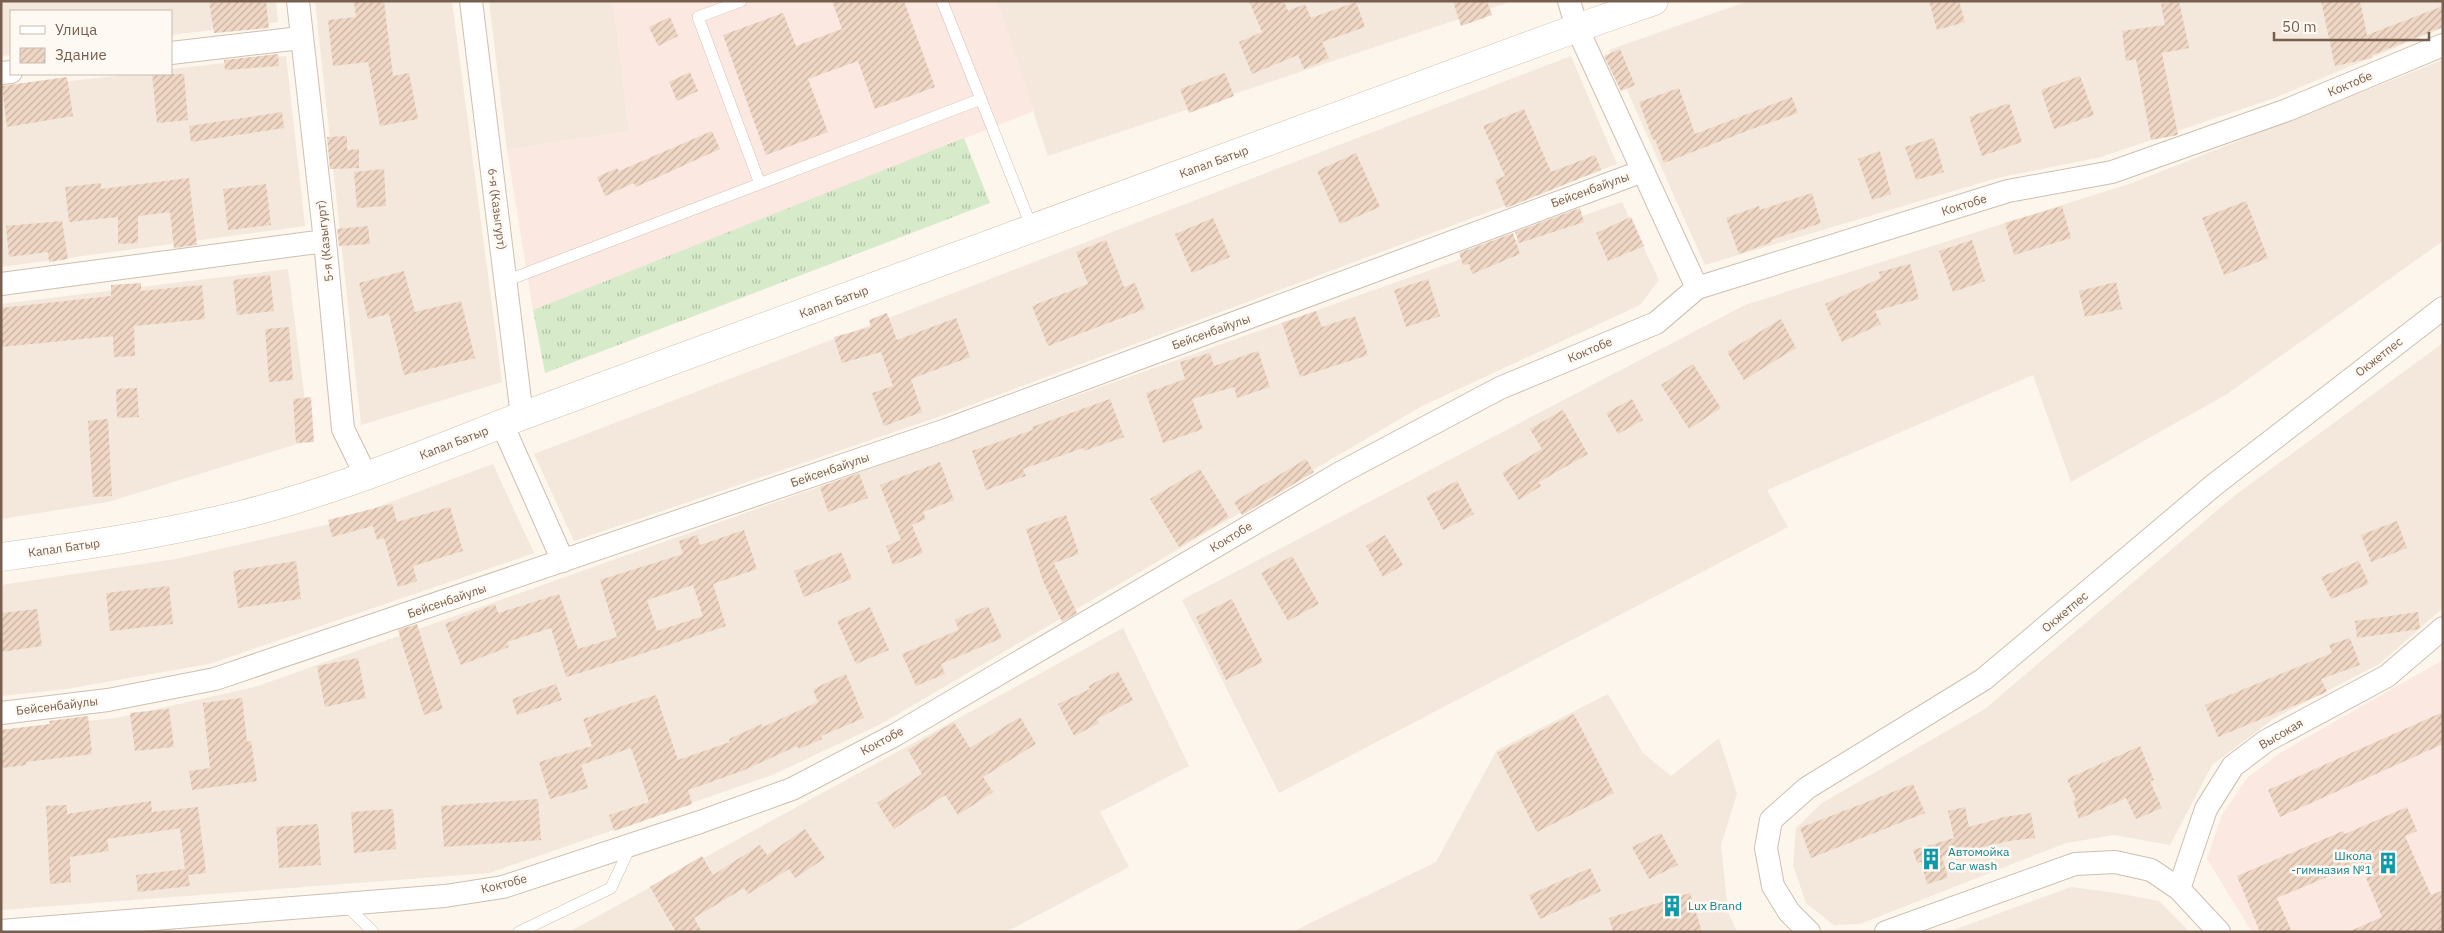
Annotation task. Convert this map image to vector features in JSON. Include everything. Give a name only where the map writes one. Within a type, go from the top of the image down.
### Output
[{"type":"main road","name":"Капал Батыр","points":[[1,557],[122,540],[244,514],[366,476],[512,420],[1032,228],[1654,1]]},
{"type":"street","name":"5-я (Казыгурт)","points":[[298,1],[325,241],[343,429],[366,476]]},
{"type":"street","name":"6-я (Казыгурт)","points":[[471,1],[506,281],[512,420],[563,561]]},
{"type":"street","points":[[1569,1],[1577,28],[1697,288]]},
{"type":"street","points":[[172,53],[301,38]]},
{"type":"street","name":"Коктобе","points":[[1,930],[445,896],[503,887],[792,789],[895,735],[1340,473],[1500,388],[1656,323],[1697,288],[2008,191],[2112,172],[2287,110],[2443,45]]},
{"type":"street","name":"Бейсенбайулы","points":[[1,713],[108,700],[215,679],[946,430],[1643,171]]},
{"type":"street","points":[[1,284],[325,241]]},
{"type":"street","name":"Окжетпес","points":[[1808,932],[1789,912],[1774,886],[1766,848],[1771,820],[1807,788],[1984,679],[2214,485],[2443,308]]},
{"type":"street","name":"Высокая","points":[[2179,889],[2206,809],[2233,766],[2266,741],[2387,676],[2443,628]]},
{"type":"street","points":[[1886,932],[2075,864],[2115,862],[2151,870],[2179,889],[2219,932]]},
{"type":"lane","points":[[742,1],[698,17],[760,184]]},
{"type":"lane","points":[[942,1],[1032,228]]},
{"type":"lane","points":[[506,281],[980,99]]},
{"type":"lane","points":[[519,932],[611,888],[631,845]]},
{"type":"lane","points":[[345,904],[373,932]]},
{"type":"shaded area","points":[[1,1],[276,1],[278,22],[172,35],[172,10],[10,10],[10,55],[1,56]]},
{"type":"shaded area","points":[[315,1],[452,1],[502,382],[361,425]]},
{"type":"shaded area","points":[[489,1],[613,1],[629,131],[507,150]]},
{"type":"shaded area","points":[[613,1],[997,1],[1034,111],[533,310],[507,150],[629,131]]},
{"type":"shaded area","points":[[997,1],[1513,1],[1048,156]]},
{"type":"shaded area","points":[[1748,1],[2443,1],[2443,28],[2274,98],[2101,157],[1997,178],[1705,265],[1609,50]]},
{"type":"shaded area","points":[[286,56],[305,226],[1,267],[1,89],[124,75],[172,75],[172,69]]},
{"type":"shaded area","points":[[1571,56],[1617,164],[944,415],[574,541],[534,454]]},
{"type":"shaded area","points":[[2443,60],[2443,241],[2227,394],[2071,482],[2033,375],[1767,490],[1788,527],[1279,793],[1182,600],[1745,305],[2132,183]]},
{"type":"shaded area","points":[[1622,202],[1659,280],[1640,305],[1422,406],[881,724],[772,775],[489,873],[1,910],[1,730],[116,718],[255,687]]},
{"type":"shaded area","points":[[288,269],[310,440],[108,502],[1,519],[1,304]]},
{"type":"shaded area","points":[[2443,343],[2443,608],[2379,664],[2273,719],[2212,765],[2170,845],[2114,835],[2066,843],[1860,924],[1834,925],[1806,903],[1793,865],[1796,828],[1822,803],[1985,709],[2234,496]]},
{"type":"shaded area","points":[[493,464],[534,553],[209,664],[66,689],[1,696],[1,585],[176,559],[334,523]]},
{"type":"shaded area","points":[[1123,628],[1189,766],[1100,812],[1129,867],[1006,932],[569,932]]},
{"type":"shaded area","points":[[2443,660],[2443,932],[2252,932],[2207,859],[2222,815],[2247,778],[2280,753]]},
{"type":"shaded area","points":[[1608,694],[1643,753],[1671,776],[1719,738],[1737,794],[1721,845],[1728,912],[1737,932],[1292,932],[1436,862],[1497,750]]},
{"type":"shaded area","points":[[2071,887],[2159,901],[2190,932],[1948,932]]},
{"type":"green space","points":[[964,138],[990,203],[545,373],[533,310]]},
{"type":"building","points":[[209,1],[266,1],[269,28],[214,33]]},
{"type":"building","points":[[354,1],[384,1],[393,76],[409,73],[418,119],[380,126],[368,62],[333,66],[328,20],[356,17]]},
{"type":"building","points":[[832,1],[904,1],[935,87],[875,109],[858,61],[808,79],[828,132],[766,155],[723,35],[783,13],[796,46],[842,29]]},
{"type":"building","points":[[1249,1],[1284,1],[1288,11],[1305,4],[1311,18],[1356,2],[1365,27],[1322,42],[1329,58],[1304,69],[1298,55],[1252,74],[1239,42],[1262,32]]},
{"type":"building","points":[[1453,1],[1487,1],[1492,15],[1461,26]]},
{"type":"building","points":[[1929,1],[1959,1],[1965,22],[1937,30]]},
{"type":"building","points":[[2179,1],[2189,48],[2162,53],[2178,135],[2151,140],[2136,59],[2126,61],[2122,31],[2165,25],[2161,4]]},
{"type":"building","points":[[2321,1],[2360,1],[2367,35],[2443,6],[2443,27],[2372,55],[2372,58],[2335,66]]},
{"type":"building","points":[[670,17],[678,36],[658,46],[649,27]]},
{"type":"building","points":[[1620,49],[1635,85],[1621,91],[1604,56]]},
{"type":"building","points":[[278,54],[279,66],[225,70],[224,60]]},
{"type":"building","points":[[690,72],[698,91],[677,101],[669,82]]},
{"type":"building","points":[[1225,73],[1234,96],[1189,113],[1180,89]]},
{"type":"building","points":[[184,74],[188,120],[157,123],[152,75]]},
{"type":"building","points":[[2080,76],[2094,115],[2054,129],[2041,90]]},
{"type":"building","points":[[67,77],[73,116],[7,127],[2,86]]},
{"type":"building","points":[[1679,88],[1695,134],[1792,97],[1798,113],[1664,163],[1639,102]]},
{"type":"building","points":[[2009,103],[2022,142],[1982,156],[1969,117]]},
{"type":"building","points":[[1524,109],[1551,172],[1595,155],[1601,170],[1506,208],[1495,180],[1505,176],[1483,126]]},
{"type":"building","points":[[282,112],[284,128],[191,142],[189,126]]},
{"type":"building","points":[[712,131],[720,149],[636,187],[634,183],[605,196],[597,177],[617,168],[619,171]]},
{"type":"building","points":[[347,136],[347,150],[359,149],[359,168],[330,169],[327,137]]},
{"type":"building","points":[[1934,138],[1944,172],[1916,180],[1905,147]]},
{"type":"building","points":[[1880,151],[1891,194],[1872,200],[1858,159]]},
{"type":"building","points":[[1356,153],[1380,207],[1340,224],[1317,171]]},
{"type":"building","points":[[384,169],[386,206],[357,208],[354,172]]},
{"type":"building","points":[[189,178],[197,245],[174,248],[170,212],[138,216],[138,243],[118,244],[118,217],[69,222],[65,187],[101,183],[101,189]]},
{"type":"building","points":[[266,184],[271,225],[228,230],[223,189]]},
{"type":"building","points":[[1812,193],[1821,223],[1771,240],[1772,242],[1739,254],[1726,218],[1759,206],[1760,210]]},
{"type":"building","points":[[2246,201],[2268,258],[2224,275],[2202,218]]},
{"type":"building","points":[[2062,206],[2071,238],[2014,255],[2005,223]]},
{"type":"building","points":[[1580,208],[1584,222],[1519,243],[1515,232]]},
{"type":"building","points":[[1631,217],[1644,246],[1608,261],[1596,233]]},
{"type":"building","points":[[1213,218],[1230,257],[1192,273],[1175,234]]},
{"type":"building","points":[[62,221],[68,259],[49,262],[48,252],[9,257],[6,226]]},
{"type":"building","points":[[368,226],[370,244],[339,246],[337,229]]},
{"type":"building","points":[[1513,233],[1520,254],[1472,274],[1469,264],[1463,265],[1459,253]]},
{"type":"building","points":[[1106,240],[1124,287],[1135,283],[1145,309],[1048,346],[1032,306],[1088,284],[1076,252]]},
{"type":"building","points":[[1972,240],[1985,281],[1953,292],[1939,251]]},
{"type":"building","points":[[1910,264],[1919,299],[1875,311],[1881,324],[1842,342],[1825,304],[1881,278],[1879,272]]},
{"type":"building","points":[[404,271],[415,312],[461,301],[475,358],[404,375],[389,314],[368,319],[359,283]]},
{"type":"building","points":[[270,275],[274,311],[237,315],[233,280]]},
{"type":"building","points":[[1428,279],[1440,316],[1406,327],[1394,290]]},
{"type":"building","points":[[2116,282],[2122,309],[2085,317],[2079,291]]},
{"type":"building","points":[[141,283],[141,291],[202,285],[205,319],[134,326],[135,356],[114,357],[113,336],[1,347],[1,308],[111,296],[111,285]]},
{"type":"building","points":[[1316,311],[1322,327],[1355,316],[1368,355],[1300,377],[1282,323]]},
{"type":"building","points":[[887,313],[897,340],[956,318],[970,357],[911,379],[922,412],[884,426],[872,393],[893,386],[881,352],[842,363],[834,337],[871,327],[869,320]]},
{"type":"building","points":[[1781,319],[1796,348],[1744,380],[1727,352]]},
{"type":"building","points":[[289,327],[293,380],[269,382],[265,329]]},
{"type":"building","points":[[1258,351],[1270,387],[1237,398],[1234,387],[1192,399],[1203,429],[1163,443],[1146,393],[1185,379],[1180,362],[1210,353],[1214,366]]},
{"type":"building","points":[[1693,364],[1721,408],[1689,429],[1661,385]]},
{"type":"building","points":[[137,388],[139,417],[117,418],[116,389]]},
{"type":"building","points":[[311,397],[314,442],[296,443],[293,399]]},
{"type":"building","points":[[1110,399],[1124,437],[1084,451],[1083,448],[1023,469],[1026,476],[986,490],[972,451],[1033,430],[1032,427]]},
{"type":"building","points":[[1632,399],[1643,420],[1618,434],[1606,413]]},
{"type":"building","points":[[1563,410],[1588,454],[1539,482],[1541,486],[1519,500],[1502,473],[1542,449],[1530,429]]},
{"type":"building","points":[[108,419],[112,496],[93,497],[88,421]]},
{"type":"building","points":[[1306,459],[1314,472],[1242,515],[1234,502]]},
{"type":"building","points":[[940,462],[954,500],[923,512],[926,519],[912,525],[923,553],[893,565],[886,546],[901,540],[880,485]]},
{"type":"building","points":[[1200,469],[1229,517],[1179,547],[1150,499]]},
{"type":"building","points":[[859,473],[868,498],[828,512],[820,487]]},
{"type":"building","points":[[1457,481],[1474,514],[1443,530],[1426,497]]},
{"type":"building","points":[[392,504],[397,522],[450,507],[463,551],[413,566],[417,581],[398,587],[384,538],[377,540],[373,526],[332,537],[328,520]]},
{"type":"building","points":[[1066,515],[1079,554],[1054,563],[1077,613],[1062,622],[1043,581],[1026,529]]},
{"type":"building","points":[[2397,521],[2407,548],[2371,562],[2361,535]]},
{"type":"building","points":[[744,530],[757,569],[713,584],[726,626],[566,677],[551,628],[507,642],[509,647],[461,665],[445,624],[495,604],[498,613],[559,594],[578,649],[617,637],[600,580],[683,554],[679,541],[697,535],[700,545]],"holes":[[[693,585],[703,616],[657,631],[647,600]]]},
{"type":"building","points":[[1385,535],[1403,565],[1383,577],[1366,546]]},
{"type":"building","points":[[841,552],[852,579],[804,597],[794,571]]},
{"type":"building","points":[[1292,556],[1319,604],[1288,621],[1261,573]]},
{"type":"building","points":[[296,561],[301,599],[238,608],[233,571]]},
{"type":"building","points":[[2359,561],[2369,584],[2331,599],[2321,577]]},
{"type":"building","points":[[169,586],[173,624],[110,631],[106,593]]},
{"type":"building","points":[[1232,599],[1263,662],[1226,680],[1196,617]]},
{"type":"building","points":[[988,606],[1002,638],[941,664],[945,674],[916,686],[902,654],[959,630],[955,620]]},
{"type":"building","points":[[870,607],[889,650],[856,664],[837,621]]},
{"type":"building","points":[[37,609],[42,646],[1,652],[1,613]]},
{"type":"building","points":[[2418,612],[2420,629],[2357,638],[2355,621]]},
{"type":"building","points":[[417,624],[443,709],[424,715],[398,630]]},
{"type":"building","points":[[2350,638],[2360,665],[2321,679],[2327,692],[2218,737],[2205,705],[2332,653],[2329,645]]},
{"type":"building","points":[[358,658],[366,698],[325,707],[317,666]]},
{"type":"building","points":[[1118,671],[1133,700],[1097,719],[1099,723],[1074,736],[1058,704],[1090,689],[1088,686]]},
{"type":"building","points":[[846,674],[864,718],[821,736],[822,739],[799,749],[797,746],[742,771],[688,790],[692,804],[614,831],[609,815],[649,802],[631,748],[581,765],[588,788],[550,799],[539,762],[592,746],[583,719],[656,695],[678,760],[730,742],[729,739],[762,724],[763,727],[818,702],[813,689]]},
{"type":"building","points":[[556,684],[562,700],[517,715],[512,699]]},
{"type":"building","points":[[242,698],[247,742],[251,741],[257,781],[192,790],[189,771],[210,768],[203,703]]},
{"type":"building","points":[[169,709],[174,747],[135,751],[130,713]]},
{"type":"building","points":[[2443,712],[2443,744],[2280,817],[2268,790]]},
{"type":"building","points":[[1574,714],[1614,793],[1537,832],[1497,753]]},
{"type":"building","points":[[88,716],[92,754],[26,762],[27,765],[1,768],[1,730],[50,724],[49,721]]},
{"type":"building","points":[[1020,717],[1036,744],[983,777],[993,792],[958,815],[945,795],[894,829],[877,803],[922,774],[908,750],[954,722],[970,748]]},
{"type":"building","points":[[2140,746],[2154,780],[2150,781],[2162,808],[2136,819],[2126,798],[2079,819],[2073,801],[2076,800],[2067,779]]},
{"type":"building","points":[[1913,784],[1925,813],[1811,858],[1800,828]]},
{"type":"building","points":[[538,799],[541,840],[444,847],[441,806]]},
{"type":"building","points":[[151,801],[152,812],[198,807],[206,873],[188,875],[190,886],[138,892],[136,875],[185,869],[180,828],[107,839],[109,851],[70,857],[71,882],[50,884],[46,806],[67,805],[67,814]]},
{"type":"building","points":[[1965,807],[1969,827],[2004,817],[2031,813],[2035,838],[2009,841],[1942,857],[1948,878],[1927,884],[1921,862],[1917,863],[1913,850],[1954,838],[1948,811]]},
{"type":"building","points":[[2407,807],[2417,831],[2405,836],[2431,895],[2443,890],[2443,932],[2348,932],[2382,917],[2360,863],[2277,898],[2292,932],[2260,932],[2237,876],[2343,831],[2345,834]]},
{"type":"building","points":[[393,809],[396,849],[354,853],[351,812]]},
{"type":"building","points":[[318,824],[321,865],[279,868],[276,827]]},
{"type":"building","points":[[805,829],[825,858],[795,878],[789,869],[748,894],[744,888],[694,918],[702,932],[676,932],[650,887],[702,856],[713,875],[760,845],[767,855]]},
{"type":"building","points":[[1661,833],[1678,865],[1649,879],[1632,847]]},
{"type":"building","points":[[1590,868],[1601,891],[1540,919],[1529,895]]},
{"type":"building","name":"Lux Brand","points":[[1690,893],[1702,932],[1613,932],[1609,918]]},
{"type":"place","name":"Автомойка Car wash","points":[[1931,859]]},
{"type":"place","name":"Школа -гимназия №1","points":[[2388,863]]},
{"type":"place","name":"Lux Brand","points":[[1672,906]]}]
